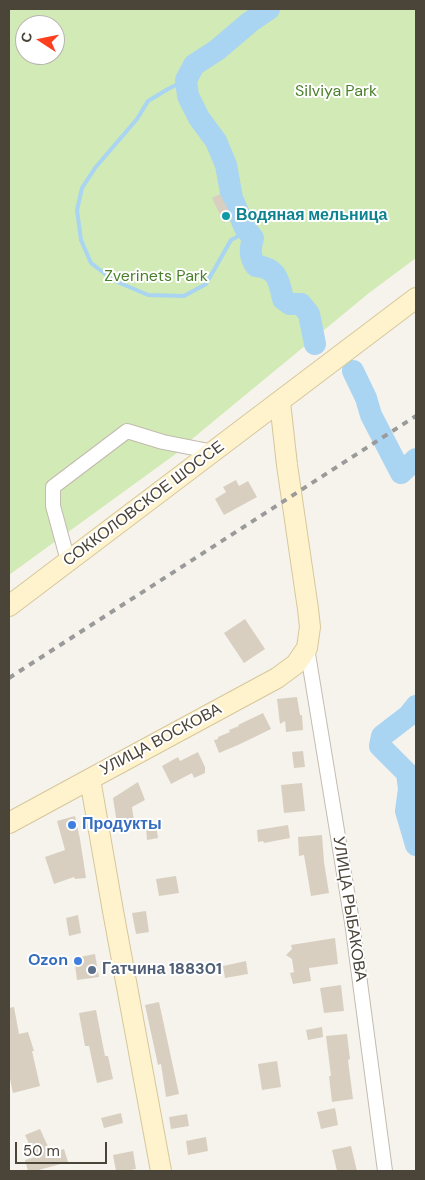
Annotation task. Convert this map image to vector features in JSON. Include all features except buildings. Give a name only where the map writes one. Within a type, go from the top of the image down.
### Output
[{"type":"main road","name":"СОККОЛОВСКОЕ ШОССЕ","points":[[9,606],[416,298]]},
{"type":"main road","points":[[280,402],[286,465],[308,601],[310,627],[304,661]]},
{"type":"main road","name":"УЛИЦА ВОСКОВА","points":[[9,823],[304,661]]},
{"type":"main road","points":[[90,778],[114,920],[161,1171]]},
{"type":"street","points":[[68,561],[53,506],[53,487],[84,463],[127,431],[163,442],[214,452]]},
{"type":"street","name":"УЛИЦА РЫБАКОВА","points":[[304,661],[352,922],[385,1171]]},
{"type":"green space","name":"Zverinets Park","points":[[9,9],[416,9],[416,258],[369,293],[177,453],[9,575]]},
{"type":"waterway","points":[[269,9],[250,22],[217,50],[194,65],[186,80],[188,96],[199,118],[216,141],[226,165],[232,198],[245,228],[253,238],[251,246],[252,259],[256,266],[273,272],[280,286],[283,299],[290,304],[301,304],[309,314],[315,344]]},
{"type":"waterway","points":[[186,80],[148,101],[137,119],[95,168],[82,188],[77,210],[81,240],[91,263],[113,280],[148,295],[184,296],[206,284],[231,240],[237,237],[245,228]]},
{"type":"waterway","points":[[301,304],[309,302],[314,306],[315,316],[311,325]]},
{"type":"waterway","points":[[353,371],[366,398],[371,415],[401,473],[416,459]]},
{"type":"waterway","points":[[416,706],[408,716],[382,736],[380,746],[407,773],[409,789],[406,811],[416,845]]},
{"type":"railway","points":[[9,678],[416,416]]},
{"type":"place","name":"Водяная мельница","points":[[226,216]]},
{"type":"place","name":"Продукты","points":[[72,825]]},
{"type":"place","name":"Ozon","points":[[78,961]]},
{"type":"place","name":"Гатчина 188301","points":[[92,970]]},
{"type":"park label","name":"Silviya Park","points":[[336,92]]}]
